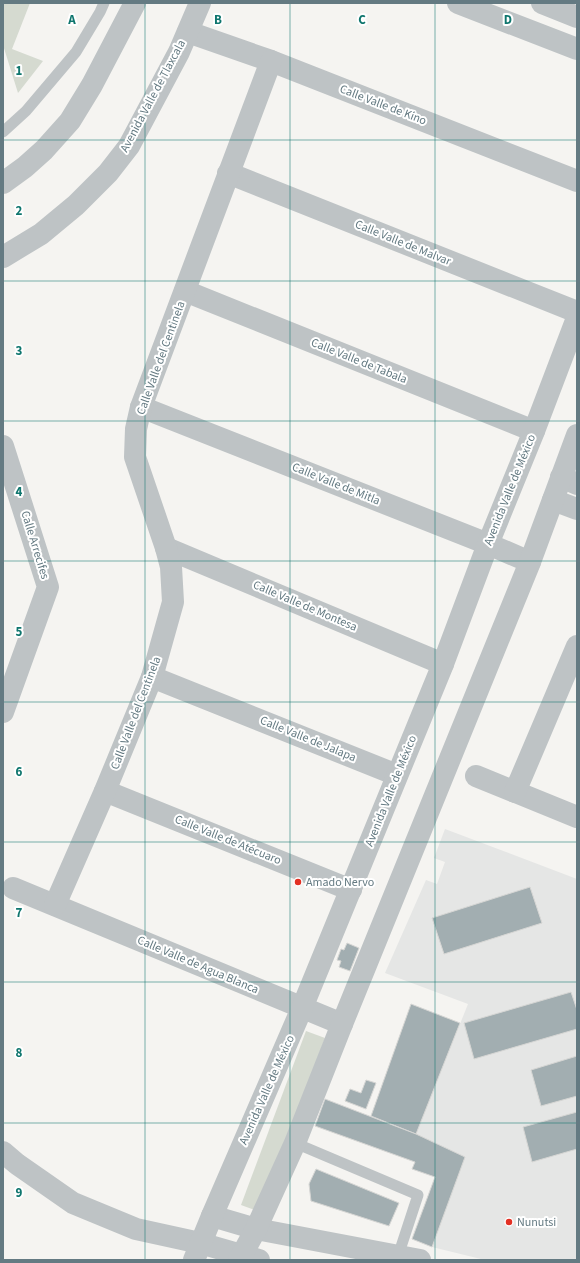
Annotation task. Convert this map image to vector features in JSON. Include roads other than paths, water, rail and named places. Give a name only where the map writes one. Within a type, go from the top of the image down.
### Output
[{"type":"street","points":[[3,183],[25,167],[44,150],[70,121],[92,85],[135,3]]},
{"type":"street","name":"Avenida Valle de Tlaxcala","points":[[3,257],[41,234],[76,205],[108,173],[129,146],[179,52],[200,3]]},
{"type":"street","points":[[458,3],[577,49]]},
{"type":"street","points":[[542,3],[577,17]]},
{"type":"street","name":"Calle Valle de Kino","points":[[188,32],[271,61],[577,181]]},
{"type":"street","name":"Calle Valle del Centinela","points":[[55,905],[105,791],[152,677],[173,602],[171,567],[166,548],[134,457],[136,429],[141,407],[271,61]]},
{"type":"street","name":"Calle Valle de Malvar","points":[[228,173],[577,312]]},
{"type":"street","name":"Calle Valle de Tabala","points":[[185,291],[534,431]]},
{"type":"street","name":"Avenida Valle de México","points":[[197,1252],[302,1008],[443,664],[488,544],[534,431],[577,318]]},
{"type":"street","name":"Calle Valle de Mitla","points":[[141,407],[530,562]]},
{"type":"street","points":[[3,1152],[17,1164],[73,1203],[197,1252],[246,1258],[256,1229],[295,1143],[530,562],[553,500],[569,481],[577,435]]},
{"type":"street","name":"Calle Arrecifes","points":[[3,446],[48,587],[3,712]]},
{"type":"street","points":[[553,500],[577,509]]},
{"type":"street","name":"Calle Valle de Montesa","points":[[166,548],[443,664]]},
{"type":"street","points":[[515,792],[570,682],[577,646]]},
{"type":"street","name":"Calle Valle de Jalapa","points":[[152,677],[397,775]]},
{"type":"street","points":[[476,776],[577,817]]},
{"type":"street","name":"Calle Valle de Atécuaro","points":[[105,791],[351,890]]},
{"type":"street","name":"Calle Valle de Agua Blanca","points":[[13,888],[342,1024]]},
{"type":"street","points":[[212,1216],[256,1229],[420,1260]]},
{"type":"lane","points":[[3,132],[26,111],[76,52],[104,3]]},
{"type":"lane","points":[[295,1143],[418,1195],[398,1256]]},
{"type":"place","name":"Amado Nervo","points":[[298,882]]},
{"type":"place","name":"Nunutsi","points":[[509,1222]]}]
